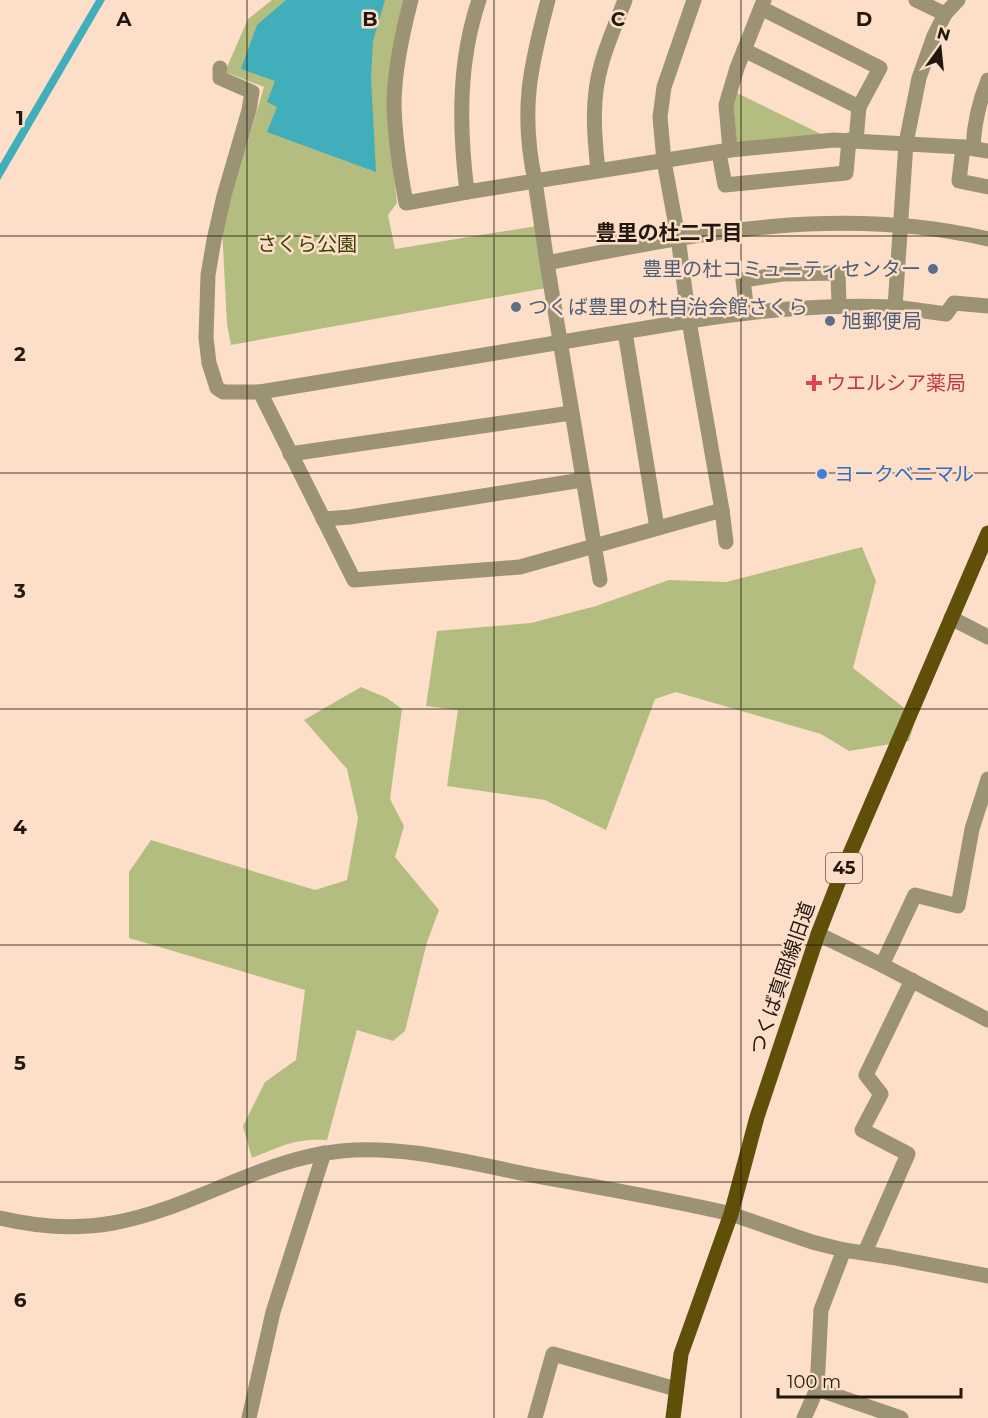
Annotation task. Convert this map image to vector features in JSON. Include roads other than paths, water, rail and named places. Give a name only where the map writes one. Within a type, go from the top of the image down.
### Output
[{"type":"main road","name":"つくば真岡線旧道","points":[[673,1418],[681,1354],[731,1214],[757,1117],[818,934],[843,870],[988,533]]},
{"type":"street","points":[[411,0],[404,27],[394,104],[397,151],[406,203],[725,151],[852,140],[975,149]]},
{"type":"street","points":[[467,192],[463,159],[462,92],[465,58],[479,0]]},
{"type":"street","points":[[548,0],[529,77],[526,120],[547,263],[600,580]]},
{"type":"street","points":[[598,170],[594,109],[601,63],[625,0]]},
{"type":"street","points":[[694,0],[664,87],[660,117],[664,161],[726,542]]},
{"type":"street","points":[[916,0],[945,14]]},
{"type":"street","points":[[895,307],[906,143],[919,78],[934,36],[945,14],[958,0]]},
{"type":"street","points":[[762,4],[880,68],[859,107],[846,173],[725,185],[726,105],[762,4]]},
{"type":"street","points":[[744,50],[859,107]]},
{"type":"street","points":[[220,68],[220,78],[252,92],[224,196],[208,275],[206,338],[209,363],[218,388],[223,392],[260,392],[747,312],[839,305],[895,307],[946,314],[954,303],[988,306]]},
{"type":"street","points":[[988,80],[979,101],[974,130],[975,149],[959,181],[988,187]]},
{"type":"street","points":[[547,263],[678,237],[803,224],[900,225],[988,239]]},
{"type":"street","points":[[747,312],[743,280],[783,274],[838,273],[839,305]]},
{"type":"street","points":[[625,332],[657,528]]},
{"type":"street","points":[[260,392],[354,580],[520,567],[722,510]]},
{"type":"street","points":[[290,454],[571,412]]},
{"type":"street","points":[[323,519],[582,480]]},
{"type":"street","points":[[951,618],[988,637]]},
{"type":"street","points":[[882,965],[915,895],[958,906],[972,829],[988,778]]},
{"type":"street","points":[[818,934],[988,1020]]},
{"type":"street","points":[[865,1252],[908,1154],[862,1130],[881,1094],[866,1075],[912,980]]},
{"type":"street","points":[[0,1218],[58,1228],[114,1223],[168,1207],[270,1167],[324,1153],[364,1149],[423,1155],[731,1214],[812,1242],[844,1250],[988,1276]]},
{"type":"street","points":[[249,1418],[273,1312],[324,1153]]},
{"type":"street","points":[[804,1418],[817,1389],[821,1310],[844,1250]]},
{"type":"street","points":[[535,1418],[553,1354],[676,1389]]},
{"type":"street","points":[[817,1389],[901,1418]]},
{"type":"water","points":[[96,0],[105,0],[0,180],[0,164]]},
{"type":"water","points":[[286,0],[385,0],[373,41],[371,78],[376,172],[267,132],[277,107],[267,102],[275,81],[241,69],[257,25]]},
{"type":"place","name":"豊里の杜コミュニティセンター","points":[[933,269]]},
{"type":"place","name":"つくば豊里の杜自治会館さくら","points":[[516,307]]},
{"type":"place","name":"旭郵便局","points":[[830,321]]},
{"type":"place","name":"ウエルシア薬局","points":[[814,383]]},
{"type":"place","name":"ヨークベニマル","points":[[822,474]]},
{"type":"district","name":"豊里の杜二丁目","points":[[669,233]]},
{"type":"park label","name":"さくら公園","points":[[307,244]]}]
